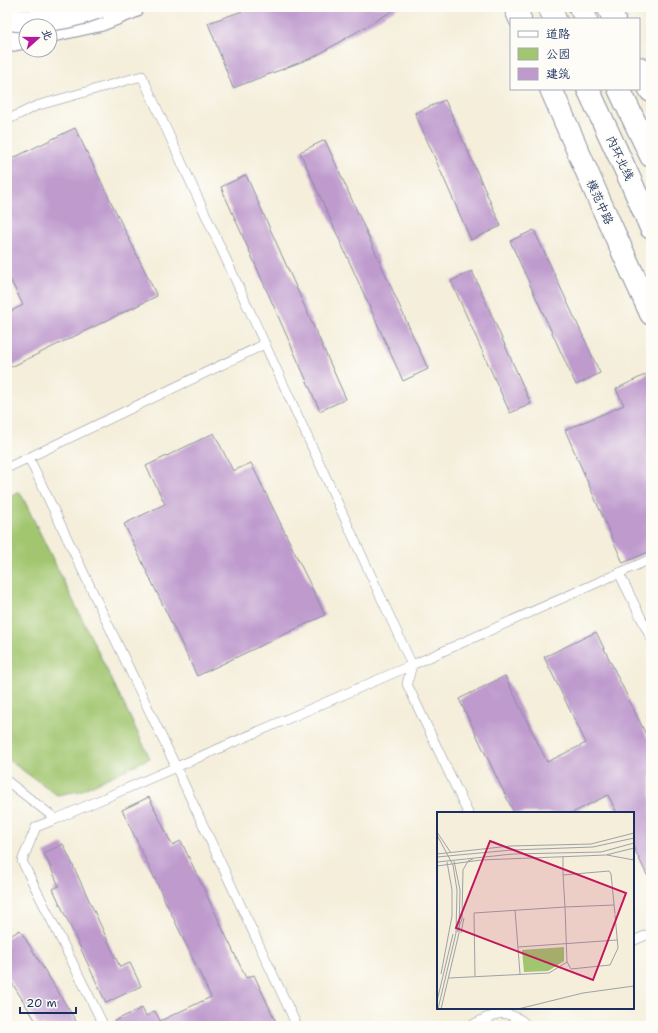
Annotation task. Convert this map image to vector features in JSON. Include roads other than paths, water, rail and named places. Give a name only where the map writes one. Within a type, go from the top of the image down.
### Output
[{"type":"main road","points":[[7,20],[45,7]]},
{"type":"main road","points":[[7,20],[25,22],[49,20],[77,16],[99,7]]},
{"type":"main road","points":[[58,29],[100,20],[133,7]]},
{"type":"main road","points":[[515,7],[520,18]]},
{"type":"main road","points":[[549,7],[554,18]]},
{"type":"main road","points":[[580,7],[586,18]]},
{"type":"main road","points":[[608,7],[614,18]]},
{"type":"main road","points":[[7,41],[18,39]]},
{"type":"main road","points":[[640,70],[651,91]]},
{"type":"main road","name":"模范中路","points":[[551,90],[651,314]]},
{"type":"main road","name":"内环北线","points":[[588,90],[651,228]]},
{"type":"main road","points":[[619,90],[651,156]]},
{"type":"lane","points":[[7,120],[36,106],[142,76],[412,666],[407,684],[468,812]]},
{"type":"lane","points":[[7,468],[265,344]]},
{"type":"lane","points":[[29,458],[297,1026]]},
{"type":"lane","points":[[104,1026],[22,861],[36,827],[412,666],[651,559]]},
{"type":"lane","points":[[619,573],[651,638]]},
{"type":"lane","points":[[7,781],[56,819]]},
{"type":"lane","points":[[634,941],[651,933]]},
{"type":"lane","points":[[470,1026],[505,1009]]},
{"type":"lane","points":[[484,1026],[495,1015]]},
{"type":"lane","points":[[495,1015],[517,1018],[527,1026]]}]
